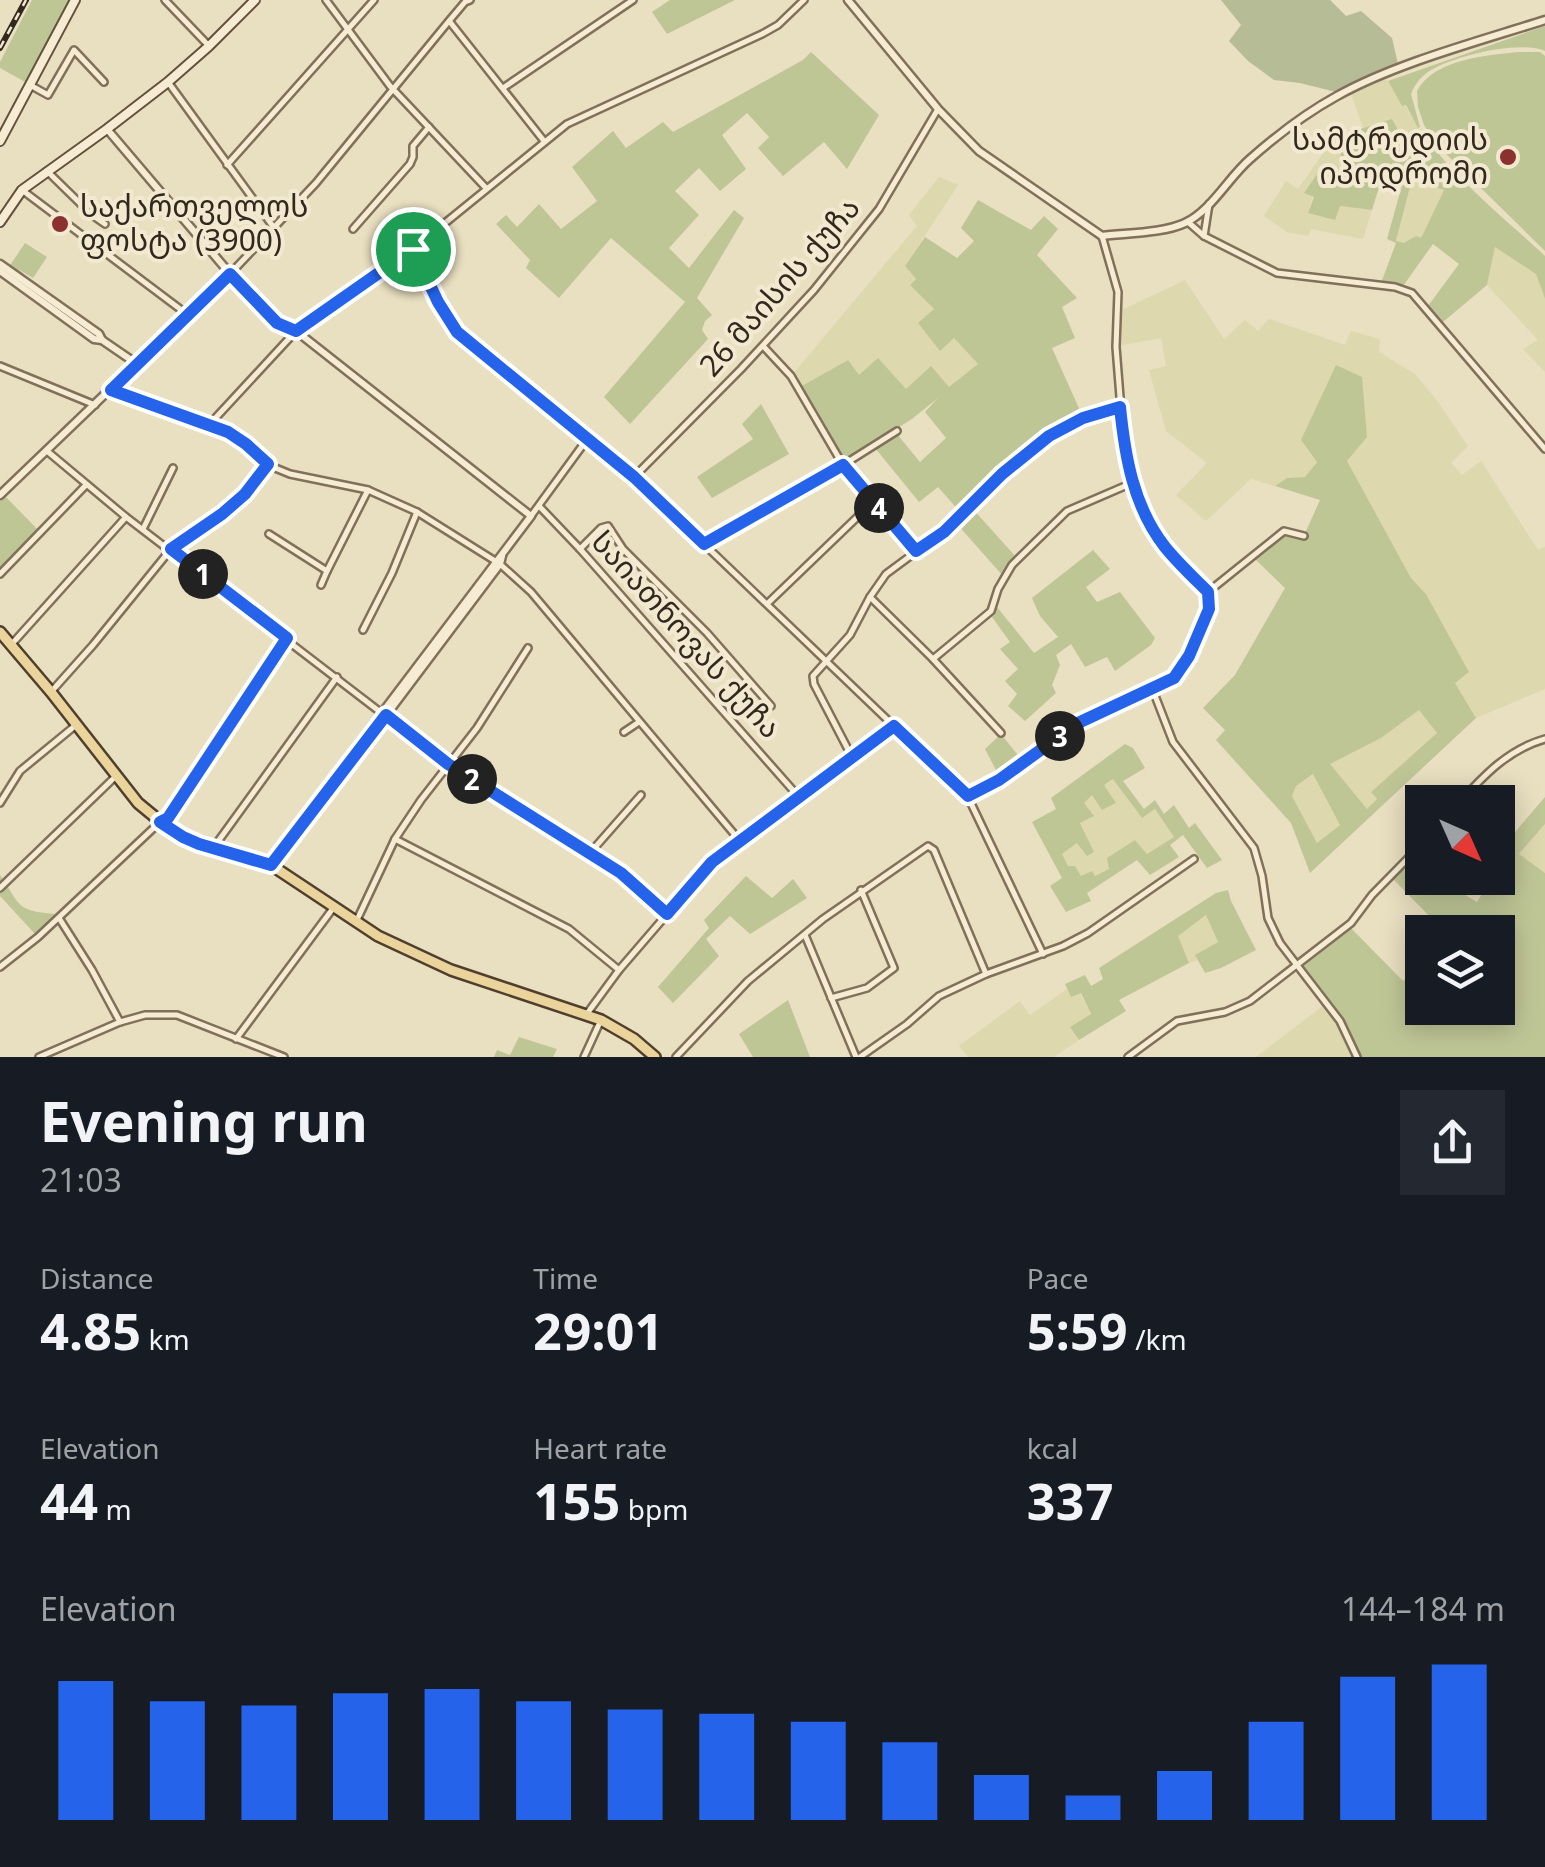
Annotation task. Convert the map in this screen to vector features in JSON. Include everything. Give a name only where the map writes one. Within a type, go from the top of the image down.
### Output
[{"type":"main road","points":[[0,141],[74,0]]},
{"type":"main road","points":[[0,222],[22,190],[168,82],[255,0]]},
{"type":"main road","points":[[1,635],[138,803],[183,837],[272,863],[378,936],[452,970],[601,1020],[655,1057]]},
{"type":"street","points":[[166,0],[209,46]]},
{"type":"street","points":[[326,0],[393,89],[487,188]]},
{"type":"street","points":[[227,164],[374,0]]},
{"type":"street","points":[[0,495],[274,230],[470,0]]},
{"type":"street","points":[[503,88],[633,0]]},
{"type":"street","points":[[209,426],[296,331],[413,249],[567,124],[762,34],[778,25],[804,0]]},
{"type":"street","points":[[848,0],[938,109],[979,150],[1102,236],[1118,292],[1120,407],[1132,483],[1166,547],[1208,592],[1209,609],[1174,678],[1078,723],[999,780],[968,796]]},
{"type":"street","points":[[1102,236],[1188,222],[1248,160],[1336,96],[1411,64],[1545,20]]},
{"type":"street","points":[[449,21],[544,142]]},
{"type":"street","points":[[30,85],[48,95],[74,50],[104,82]]},
{"type":"street","points":[[168,82],[274,230]]},
{"type":"street","name":"26 მაისის ქუჩა","points":[[634,477],[814,290],[879,208],[938,109]]},
{"type":"street","points":[[353,228],[410,164],[413,146],[428,127]]},
{"type":"street","points":[[107,129],[230,274],[277,323],[296,331],[531,516]]},
{"type":"street","points":[[47,171],[105,224]]},
{"type":"street","points":[[22,190],[188,315]]},
{"type":"street","points":[[1204,236],[1209,204]]},
{"type":"street","points":[[1188,222],[1204,236],[1277,273],[1395,287],[1412,293],[1545,449]]},
{"type":"street","points":[[413,249],[457,332],[634,477],[968,796],[1042,954]]},
{"type":"street","points":[[0,268],[137,364]]},
{"type":"street","points":[[763,346],[791,376],[843,465],[916,551]]},
{"type":"street","points":[[0,366],[95,405]]},
{"type":"street","points":[[111,390],[238,438],[268,464],[290,474],[368,490],[417,512],[498,563],[531,592],[740,842]]},
{"type":"street","points":[[852,757],[813,676],[850,636],[886,574],[944,532],[1002,474],[1049,436],[1083,418],[1120,407]]},
{"type":"street","points":[[704,544],[897,431]]},
{"type":"street","points":[[272,863],[588,438]]},
{"type":"street","points":[[47,451],[126,517],[448,764],[621,873],[667,914]]},
{"type":"street","points":[[51,692],[171,549],[245,494],[268,464]]},
{"type":"street","points":[[143,528],[174,468]]},
{"type":"street","points":[[934,660],[991,611],[998,588],[1012,565],[1067,511],[1132,483]]},
{"type":"street","points":[[0,574],[86,485]]},
{"type":"street","points":[[321,585],[368,490]]},
{"type":"street","points":[[767,604],[874,502]]},
{"type":"street","name":"საიათნოვას ქუჩა","points":[[538,506],[798,796]]},
{"type":"street","points":[[363,630],[417,512]]},
{"type":"street","points":[[11,646],[126,517]]},
{"type":"street","points":[[580,549],[608,526],[623,549],[707,633],[772,706]]},
{"type":"street","points":[[1208,592],[1284,531],[1304,536]]},
{"type":"street","points":[[269,534],[327,572]]},
{"type":"street","points":[[870,597],[1000,733]]},
{"type":"street","points":[[0,967],[168,818],[287,638]]},
{"type":"street","points":[[356,922],[395,839],[478,728],[528,648]]},
{"type":"street","points":[[214,847],[338,677]]},
{"type":"street","points":[[1152,688],[1172,742],[1254,848],[1268,918],[1280,943],[1340,1021],[1357,1057]]},
{"type":"street","points":[[624,732],[639,722]]},
{"type":"street","points":[[0,803],[20,772],[76,724]]},
{"type":"street","points":[[586,1014],[618,970],[712,862],[894,726]]},
{"type":"street","points":[[1477,785],[1502,760],[1529,743],[1545,739]]},
{"type":"street","points":[[0,888],[116,776]]},
{"type":"street","points":[[590,853],[641,795]]},
{"type":"street","points":[[395,839],[570,929],[618,970]]},
{"type":"street","points":[[676,1057],[748,980],[861,890],[928,846],[932,847],[986,974]]},
{"type":"street","points":[[805,934],[858,1057],[939,996],[1088,933],[1194,859]]},
{"type":"street","points":[[1128,1057],[1177,1021],[1225,1012],[1250,1001],[1352,922],[1405,861]]},
{"type":"street","points":[[831,998],[867,988],[894,968],[861,890]]},
{"type":"street","points":[[236,1038],[334,907]]},
{"type":"street","points":[[59,918],[120,1022]]},
{"type":"street","points":[[40,1057],[120,1022],[145,1015],[176,1014],[284,1057]]},
{"type":"street","points":[[584,1057],[601,1020]]},
{"type":"shaded area","points":[[1383,78],[1425,139],[1409,151],[1392,120],[1363,128],[1351,93]]},
{"type":"shaded area","points":[[1354,131],[1340,155],[1355,162],[1341,180],[1320,171],[1308,213],[1340,206],[1372,210],[1363,239],[1311,229],[1308,236],[1287,232],[1264,216],[1286,181],[1298,189],[1334,138]]},
{"type":"shaded area","points":[[939,177],[958,185],[905,266],[916,279],[911,286],[934,309],[919,324],[940,350],[954,338],[978,364],[949,388],[906,389],[858,375],[848,360],[800,387],[793,374],[917,226],[909,215]]},
{"type":"shaded area","points":[[1412,179],[1444,190],[1421,238],[1396,242]]},
{"type":"shaded area","points":[[1495,246],[1536,274],[1545,299],[1545,372],[1523,349],[1538,340],[1487,285]]},
{"type":"shaded area","points":[[1185,280],[1224,339],[1245,320],[1258,331],[1269,319],[1345,345],[1351,331],[1380,339],[1379,352],[1415,374],[1468,446],[1451,463],[1462,475],[1481,461],[1538,550],[1545,547],[1545,689],[1476,718],[1455,683],[1469,672],[1346,460],[1317,461],[1305,478],[1287,478],[1275,486],[1251,479],[1206,521],[1176,495],[1207,463],[1166,431],[1149,370],[1166,366],[1161,338],[1122,345],[1122,310]]},
{"type":"shaded area","points":[[1419,710],[1438,733],[1371,792],[1377,799],[1367,810],[1329,764],[1381,738]]},
{"type":"shaded area","points":[[1314,774],[1340,825],[1317,844],[1292,796],[1296,786]]},
{"type":"shaded area","points":[[1114,779],[1142,818],[1155,809],[1174,837],[1147,854],[1135,840],[1110,869],[1081,877],[1061,854],[1078,843],[1094,852],[1080,822],[1093,817],[1083,803],[1092,794],[1115,802],[1104,785]]},
{"type":"shaded area","points":[[1545,824],[1545,873],[1519,855]]},
{"type":"shaded area","points":[[1207,915],[1218,942],[1189,963],[1177,936]]},
{"type":"shaded area","points":[[1067,989],[1071,996],[1080,993],[1091,1015],[1070,1027],[1079,1040],[1054,1057],[968,1057],[959,1046],[1020,1001],[1030,1015]]},
{"type":"shaded area","points":[[1324,1005],[1340,1025],[1354,1057],[1256,1057]]},
{"type":"green space","points":[[32,0],[71,0],[27,83],[0,68],[0,62]]},
{"type":"green space","points":[[670,0],[735,0],[667,34],[652,12]]},
{"type":"green space","points":[[1221,0],[1330,0],[1346,16],[1361,11],[1392,38],[1398,64],[1336,92],[1274,80],[1229,41],[1241,25]]},
{"type":"green space","points":[[1545,26],[1545,51],[1519,47],[1487,51],[1424,75],[1411,94],[1418,128],[1388,81]]},
{"type":"green space","points":[[811,52],[879,115],[847,169],[824,142],[783,176],[758,148],[769,137],[747,113],[722,135],[746,169],[720,191],[699,168],[675,191],[699,215],[669,248],[689,268],[734,210],[744,218],[697,298],[712,315],[702,330],[708,339],[630,424],[604,397],[685,302],[611,238],[559,298],[526,268],[530,260],[496,224],[506,215],[517,227],[539,204],[561,229],[597,201],[572,167],[613,131],[626,148],[663,122],[673,132]]},
{"type":"green space","name":"სამტრედიის იპოდრომი","points":[[1540,52],[1545,56],[1545,251],[1435,143],[1418,107],[1417,91],[1425,80],[1448,65]]},
{"type":"green space","points":[[1392,119],[1409,150],[1424,140],[1421,129],[1461,179],[1545,256],[1545,299],[1536,274],[1495,247],[1487,285],[1443,322],[1428,306],[1459,264],[1433,244],[1403,286],[1381,283],[1396,243],[1387,239],[1406,171],[1385,168],[1372,210],[1340,206],[1335,220],[1308,213],[1314,197],[1304,193],[1320,170],[1341,180],[1354,162],[1340,155],[1354,131]],"holes":[[[1412,179],[1444,190],[1421,238],[1396,241]]]},
{"type":"green space","points":[[978,200],[1031,230],[1044,216],[1058,229],[1037,255],[1077,298],[1062,307],[1075,338],[1052,348],[1082,415],[1041,439],[961,513],[938,487],[919,502],[875,448],[897,434],[920,462],[946,438],[925,412],[938,398],[844,461],[800,387],[848,360],[859,375],[878,358],[906,389],[931,366],[949,387],[978,364],[954,338],[940,351],[918,323],[934,309],[910,285],[916,279],[905,266],[925,237],[957,258],[974,241],[961,228]]},
{"type":"green space","points":[[25,243],[47,257],[33,278],[18,269],[33,282],[8,265]]},
{"type":"green space","points":[[1336,365],[1362,377],[1367,437],[1347,461],[1411,578],[1426,594],[1469,672],[1455,683],[1476,718],[1310,873],[1291,823],[1216,740],[1225,730],[1203,708],[1235,675],[1285,588],[1254,558],[1284,535],[1302,540],[1320,500],[1275,486],[1287,478],[1305,477],[1317,462],[1301,440]],"holes":[[[1419,710],[1437,733],[1371,792],[1377,799],[1367,809],[1330,764],[1381,738]],[[1313,774],[1340,825],[1317,843],[1292,796],[1296,786]]]},
{"type":"green space","points":[[761,404],[789,454],[712,498],[697,477],[753,439],[742,424]]},
{"type":"green space","points":[[5,496],[39,531],[0,571],[0,501]]},
{"type":"green space","points":[[972,508],[1017,558],[1003,576],[957,524]]},
{"type":"green space","points":[[1093,550],[1110,569],[1086,587],[1097,602],[1120,592],[1155,638],[1115,671],[1107,657],[1085,667],[1071,644],[1056,655],[1060,665],[1052,685],[1056,693],[1025,721],[1008,706],[1017,694],[1005,681],[1018,669],[1000,649],[1010,642],[992,617],[997,607],[1034,653],[1058,637],[1040,616],[1032,598]]},
{"type":"green space","points":[[1001,734],[1021,759],[998,774],[985,749]]},
{"type":"green space","points":[[1125,744],[1133,748],[1145,768],[1123,781],[1144,809],[1155,800],[1164,814],[1174,805],[1189,828],[1195,823],[1222,860],[1207,868],[1183,835],[1170,845],[1179,857],[1150,875],[1137,860],[1087,893],[1091,901],[1066,912],[1050,886],[1062,878],[1032,822],[1056,809],[1051,798]],"holes":[[[1113,779],[1142,818],[1155,809],[1174,837],[1147,854],[1135,840],[1107,858],[1109,869],[1095,876],[1092,871],[1081,876],[1075,866],[1068,866],[1062,854],[1077,843],[1087,856],[1094,852],[1080,823],[1094,816],[1084,803],[1092,795],[1102,810],[1116,803],[1104,785]]]},
{"type":"green space","points":[[1545,797],[1545,824],[1519,854],[1545,873],[1545,1057],[1361,1057],[1344,1022],[1298,966],[1350,927],[1405,979],[1405,1025],[1515,1025],[1515,915],[1428,915],[1409,895],[1465,895],[1477,902],[1481,895],[1515,895],[1515,832]]},
{"type":"green space","points":[[1405,864],[1405,891],[1391,877]]},
{"type":"green space","points":[[0,875],[26,909],[56,914],[35,934],[0,896]]},
{"type":"green space","points":[[746,876],[772,898],[793,879],[807,898],[750,934],[730,916],[706,939],[719,956],[673,1003],[658,987],[709,928],[704,920]]},
{"type":"green space","points":[[1228,890],[1256,950],[1205,973],[1195,955],[1218,942],[1206,915],[1178,936],[1189,963],[1119,1000],[1126,1011],[1079,1040],[1070,1027],[1091,1014],[1081,993],[1071,997],[1065,984],[1085,975],[1091,986],[1103,979],[1099,968],[1216,893]]},
{"type":"green space","points":[[788,1000],[810,1057],[753,1057],[739,1034]]},
{"type":"green space","points":[[519,1037],[557,1049],[553,1057],[494,1057],[497,1050],[510,1055]]},
{"type":"railway","points":[[0,48],[26,0]]},
{"type":"place","name":"სამტრედიის იპოდრომი","points":[[1508,157]]},
{"type":"place","name":"საქართველოს ფოსტა (3900)","points":[[60,224]]},
{"type":"route","points":[[413,249],[457,332],[634,477],[704,544],[843,465],[916,551],[944,532],[1002,474],[1049,436],[1083,418],[1120,407],[1132,483],[1166,547],[1208,592],[1209,609],[1189,656],[1168,682],[1078,723],[999,780],[968,796],[894,726],[712,862],[667,914],[621,873],[448,764],[386,715],[271,865],[183,837],[160,822],[168,818],[287,638],[171,549],[245,494],[268,464],[228,432],[111,390],[230,274],[277,323],[296,331],[413,249]]}]
